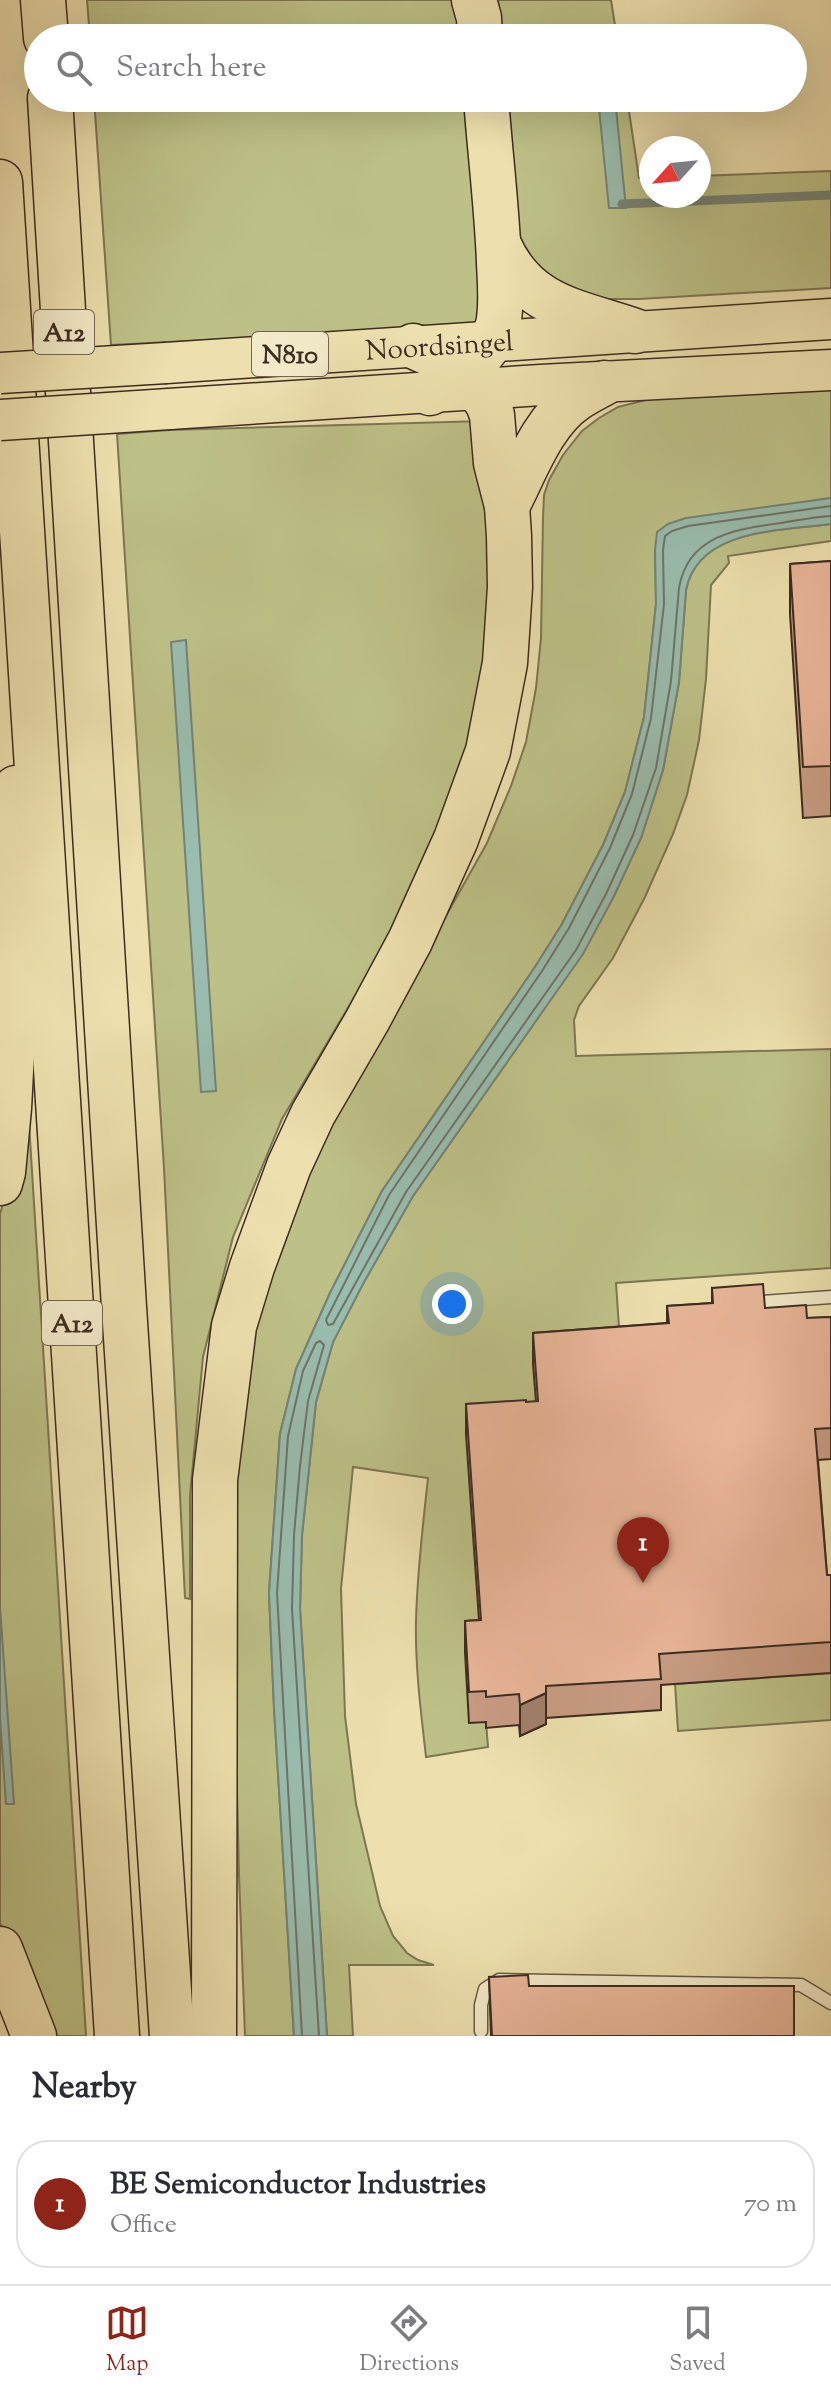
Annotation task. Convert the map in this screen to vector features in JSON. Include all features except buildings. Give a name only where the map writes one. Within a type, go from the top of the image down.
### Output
[{"type":"highway","points":[[43,0],[45,24]]},
{"type":"highway","points":[[474,0],[479,24]]},
{"type":"highway","name":"A12","points":[[51,112],[172,2036]]},
{"type":"highway","points":[[457,385],[491,340],[498,325],[499,245],[487,112]]},
{"type":"highway","name":"A12","points":[[0,182],[117,2036]]},
{"type":"highway","points":[[499,245],[516,276],[536,294],[553,303],[635,331]]},
{"type":"highway","points":[[214,2036],[215,1480],[234,1326],[289,1166],[313,1114],[410,941],[456,839],[488,751],[505,663],[510,587],[507,506],[496,463],[492,415],[488,404],[457,385],[444,360],[413,346]]},
{"type":"highway","points":[[507,506],[555,418],[575,400],[604,383]]},
{"type":"highway","name":"A12","points":[[0,1183],[13,1034],[9,882],[28,610]]},
{"type":"highway","points":[[0,1949],[34,2036]]},
{"type":"main road","name":"Noordsingel","points":[[0,373],[831,319]]},
{"type":"main road","name":"Noordsingel","points":[[0,420],[457,385],[604,383],[831,370]]},
{"type":"lane","points":[[740,1304],[831,1297]]},
{"type":"lane","points":[[481,2031],[481,2005],[485,1989],[499,1980],[801,1985],[831,2003]]},
{"type":"green space","points":[[87,0],[462,0],[466,24],[89,24]]},
{"type":"green space","points":[[498,0],[611,0],[615,24],[501,24]]},
{"type":"green space","points":[[95,112],[475,112],[487,278],[477,326],[111,345]]},
{"type":"green space","points":[[509,112],[629,112],[639,178],[639,208],[711,208],[711,176],[831,171],[831,288],[639,299],[583,299],[530,267],[520,238]]},
{"type":"green space","points":[[831,384],[831,498],[806,502],[655,550],[656,604],[644,717],[625,792],[603,845],[562,924],[535,967],[382,1191],[330,1293],[296,1369],[280,1434],[269,1593],[294,2036],[245,2036],[232,1577],[234,1459],[253,1325],[311,1156],[487,843],[511,786],[526,742],[536,688],[541,638],[544,495],[549,480],[582,431],[618,407],[662,396]]},
{"type":"green space","points":[[484,421],[499,635],[440,853],[282,1119],[233,1237],[203,1357],[190,1495],[190,1599],[185,1598],[164,1168],[117,434]]},
{"type":"green space","points":[[831,524],[831,541],[728,556],[729,563],[711,585],[706,679],[699,740],[687,795],[645,897],[613,958],[579,1006],[574,1020],[576,1056],[831,1049],[831,1268],[616,1283],[621,1357],[538,1433],[481,1651],[469,1722],[486,1722],[488,1747],[426,1757],[417,1672],[416,1621],[428,1478],[353,1467],[341,1589],[345,1716],[356,1804],[380,1906],[393,1936],[407,1953],[434,1965],[349,1965],[353,2036],[327,2036],[300,1609],[302,1535],[316,1402],[333,1342],[413,1196],[542,1012],[613,898],[641,838],[663,770],[679,682],[686,590],[694,570],[707,555],[745,536]]},
{"type":"green space","points":[[27,1091],[86,2036],[46,2036],[20,1965],[0,1923],[0,1214],[12,1174]]},
{"type":"green space","points":[[831,1673],[831,1720],[678,1731],[675,1684]]},
{"type":"water","points":[[599,112],[616,112],[626,208],[609,208]]},
{"type":"water","points":[[831,498],[831,524],[745,536],[707,555],[694,570],[686,590],[679,682],[663,770],[641,838],[613,898],[583,954],[413,1196],[333,1342],[316,1402],[302,1535],[300,1609],[327,2036],[294,2036],[269,1593],[280,1434],[296,1369],[330,1293],[382,1191],[535,967],[562,924],[603,845],[625,792],[644,717],[656,604],[657,532],[668,524],[686,518]]},
{"type":"water","points":[[186,640],[216,1091],[201,1092],[171,642]]},
{"type":"water","points":[[0,1607],[14,1804],[6,1804],[0,1719]]},
{"type":"waterway","points":[[622,204],[831,195]]},
{"type":"place","name":"BE Semiconductor Industries","points":[[643,1583]]}]
